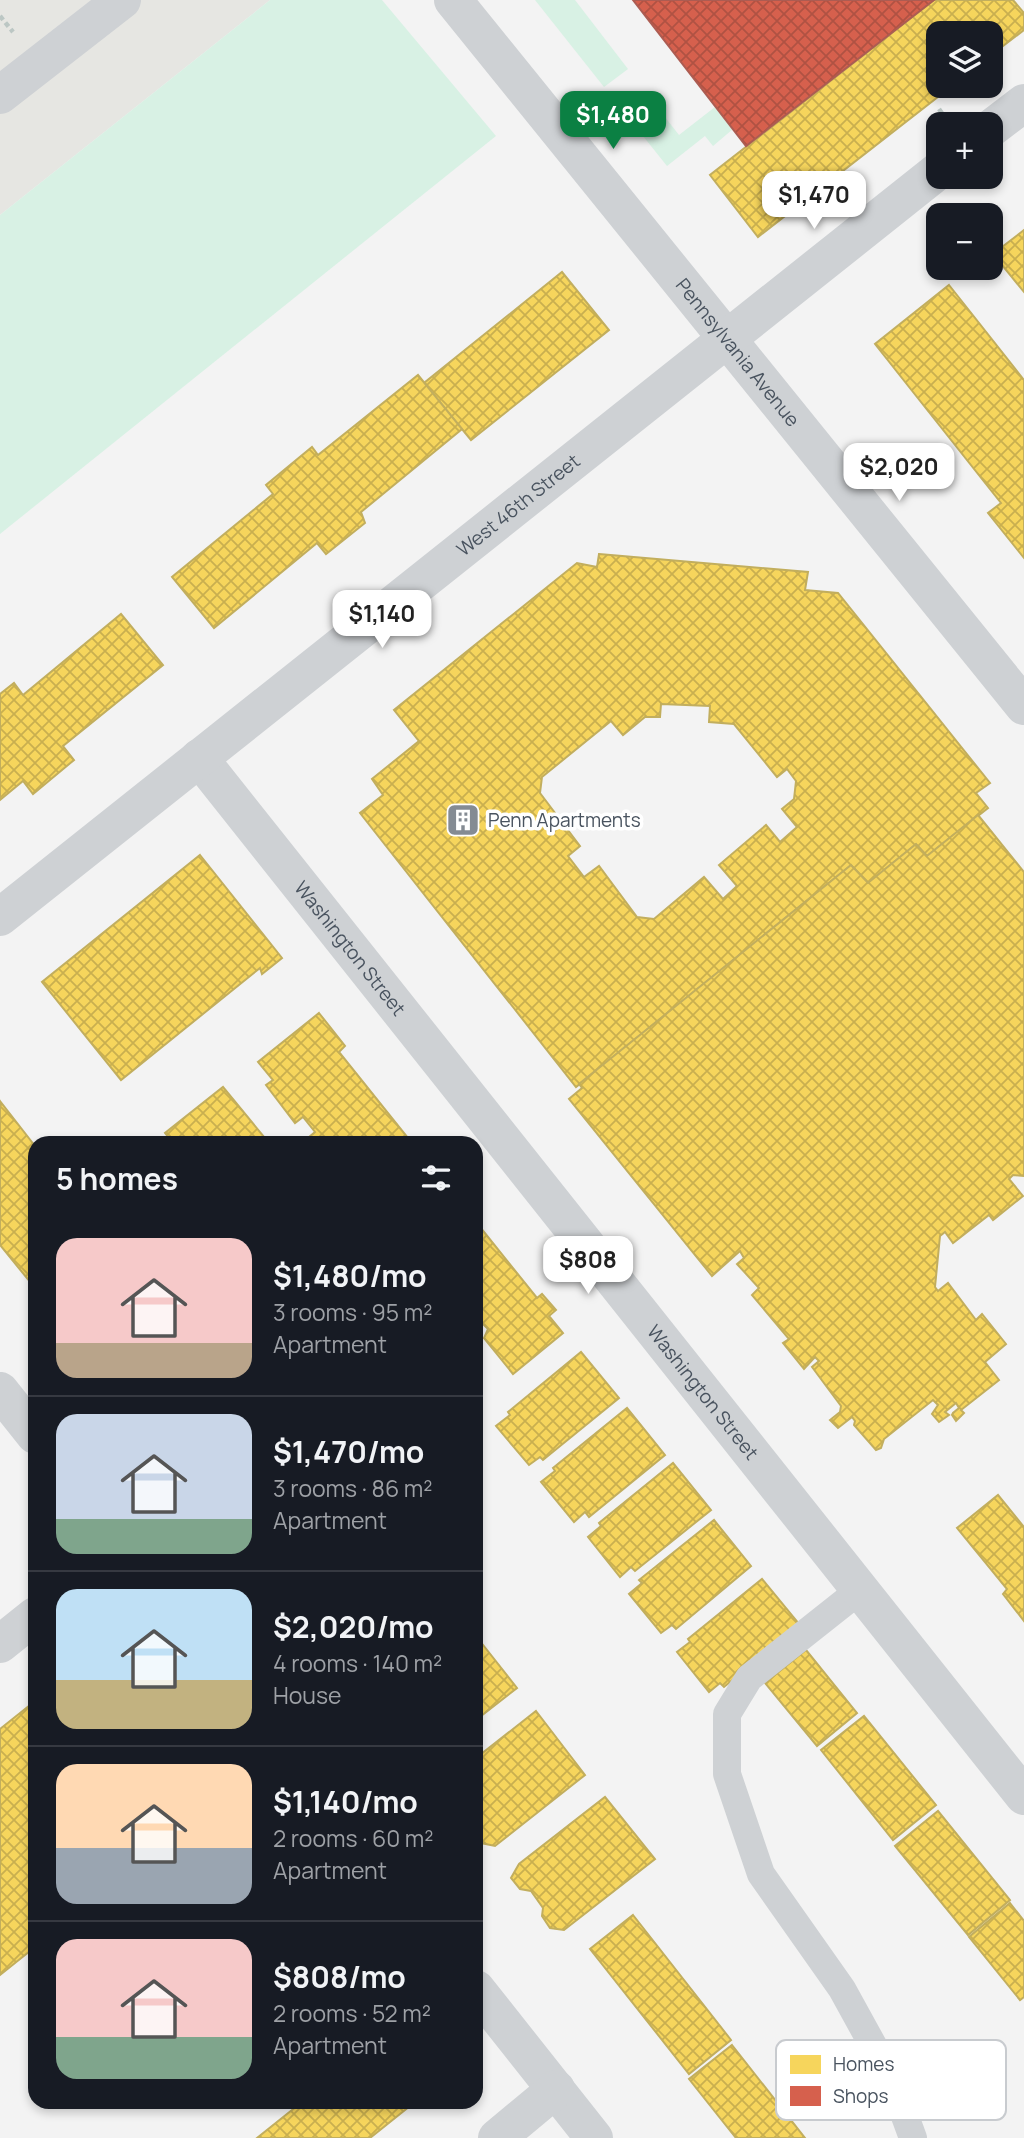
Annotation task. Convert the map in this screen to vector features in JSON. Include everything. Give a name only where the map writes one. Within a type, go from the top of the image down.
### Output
[{"type":"street","points":[[0,95],[122,0]]},
{"type":"street","name":"Pennsylvania Avenue","points":[[453,0],[1024,706]]},
{"type":"street","points":[[1003,120],[1024,103]]},
{"type":"street","name":"West 46th Street","points":[[0,917],[926,181]]},
{"type":"street","name":"Washington Street","points":[[199,758],[1024,1796]]},
{"type":"street","points":[[0,1391],[28,1426]]},
{"type":"street","points":[[0,1644],[28,1622]]},
{"type":"street","points":[[483,1998],[594,2138]]},
{"type":"street","points":[[497,2138],[555,2090]]},
{"type":"lane","points":[[860,1590],[749,1678],[727,1714],[727,1774],[761,1874],[842,1989],[870,2040]]},
{"type":"lane","points":[[906,2120],[913,2138]]},
{"type":"shaded area","points":[[0,0],[270,0],[0,215]]},
{"type":"green space","points":[[270,0],[382,0],[496,136],[0,534],[0,215]]},
{"type":"green space","points":[[535,0],[575,0],[628,69],[604,87]]},
{"type":"green space","points":[[650,98],[679,135],[715,107],[733,129],[713,146],[705,136],[667,166],[627,116]]},
{"type":"building: Homes","points":[[934,0],[1013,0],[1024,13],[1024,30],[1003,46],[1003,21],[926,21],[926,98],[937,98],[758,237],[710,175]]},
{"type":"building: Homes","points":[[1024,230],[1024,292],[1003,266],[1003,246]]},
{"type":"building: Homes","points":[[562,272],[609,330],[471,440],[424,383]]},
{"type":"building: Homes","points":[[949,285],[1024,380],[1024,558],[988,513],[1001,503],[875,344]]},
{"type":"building: Homes","points":[[418,375],[462,429],[361,512],[365,523],[326,554],[317,543],[214,628],[172,577],[273,494],[266,485],[312,447],[318,455]]},
{"type":"building: Homes","name":"Penn Apartments","points":[[599,554],[808,572],[805,590],[838,593],[990,783],[976,793],[988,808],[927,856],[916,844],[868,883],[851,865],[576,1087],[360,813],[383,795],[372,779],[419,741],[394,710],[577,563],[597,567]],"holes":[[[661,704],[710,706],[709,722],[734,724],[777,777],[787,769],[796,781],[794,799],[782,809],[797,827],[780,842],[766,825],[719,865],[737,886],[723,899],[704,877],[654,919],[637,917],[599,866],[584,877],[568,856],[580,846],[540,793],[542,777],[611,721],[623,735],[645,717],[660,717]]]},
{"type":"building: Homes","points":[[121,614],[163,665],[63,746],[74,760],[33,794],[23,781],[0,800],[0,694],[14,683],[23,695]]},
{"type":"building: Homes","points":[[978,815],[1024,872],[1024,1176],[1013,1175],[1009,1179],[1023,1196],[993,1220],[989,1215],[953,1243],[945,1232],[940,1236],[935,1287],[938,1291],[948,1283],[976,1320],[982,1314],[1006,1344],[985,1362],[999,1380],[961,1410],[964,1413],[956,1421],[952,1415],[959,1408],[956,1403],[945,1412],[949,1415],[939,1422],[932,1414],[938,1405],[933,1400],[884,1439],[881,1448],[876,1450],[854,1425],[852,1417],[838,1428],[830,1420],[840,1412],[841,1406],[812,1367],[819,1361],[815,1357],[804,1369],[783,1343],[789,1339],[752,1295],[759,1288],[737,1264],[744,1258],[740,1251],[712,1276],[569,1099],[582,1088],[579,1084],[851,865],[868,883],[916,844],[927,856]]},
{"type":"building: Homes","points":[[200,855],[282,958],[262,974],[260,968],[121,1080],[42,982]]},
{"type":"building: Homes","points":[[319,1013],[345,1046],[339,1052],[406,1136],[310,1136],[315,1132],[303,1117],[295,1123],[266,1085],[273,1080],[258,1062]]},
{"type":"building: Homes","points":[[223,1087],[263,1136],[167,1136],[165,1133]]},
{"type":"building: Homes","points":[[0,1101],[28,1137],[28,1279],[0,1245]]},
{"type":"building: Homes","points":[[483,1231],[537,1298],[542,1294],[556,1310],[549,1316],[563,1333],[513,1374],[484,1338],[488,1329],[483,1324]]},
{"type":"building: Homes","points":[[581,1352],[619,1398],[543,1460],[540,1457],[529,1465],[496,1426],[510,1415],[508,1412]]},
{"type":"building: Homes","points":[[627,1408],[665,1455],[589,1517],[585,1512],[574,1522],[541,1482],[555,1471],[553,1468]]},
{"type":"building: Homes","points":[[673,1463],[711,1510],[635,1571],[631,1567],[620,1577],[588,1537],[601,1526],[599,1523]]},
{"type":"building: Homes","points":[[998,1495],[1024,1527],[1024,1621],[1003,1594],[1007,1589],[957,1528]]},
{"type":"building: Homes","points":[[714,1520],[751,1566],[676,1629],[672,1625],[661,1633],[629,1594],[642,1583],[639,1580]]},
{"type":"building: Homes","points":[[762,1579],[800,1625],[724,1687],[720,1683],[709,1692],[677,1652],[690,1642],[688,1639]]},
{"type":"building: Homes","points":[[483,1645],[517,1688],[483,1715]]},
{"type":"building: Homes","points":[[806,1650],[857,1713],[817,1746],[765,1683]]},
{"type":"building: Homes","points":[[28,1707],[28,1953],[0,1975],[0,1729]]},
{"type":"building: Homes","points":[[536,1711],[585,1775],[495,1846],[483,1843],[483,1753]]},
{"type":"building: Homes","points":[[864,1716],[936,1805],[893,1840],[821,1750]]},
{"type":"building: Homes","points":[[605,1797],[655,1859],[564,1930],[550,1928],[542,1916],[543,1908],[531,1891],[520,1889],[511,1878],[519,1864]]},
{"type":"building: Homes","points":[[938,1811],[1010,1900],[968,1935],[895,1846]]},
{"type":"building: Homes","points":[[1010,1903],[1024,1921],[1024,1997],[1020,2000],[969,1937]]},
{"type":"building: Homes","points":[[633,1915],[731,2040],[689,2074],[590,1949]]},
{"type":"building: Homes","points":[[732,2045],[776,2101],[776,2120],[791,2120],[805,2138],[736,2138],[689,2079]]},
{"type":"building: Homes","points":[[293,2109],[406,2109],[370,2138],[257,2138]]},
{"type":"building: Shops","points":[[633,0],[934,0],[746,146]]},
{"type":"place","name":"Penn Apartments","points":[[463,820]]}]
